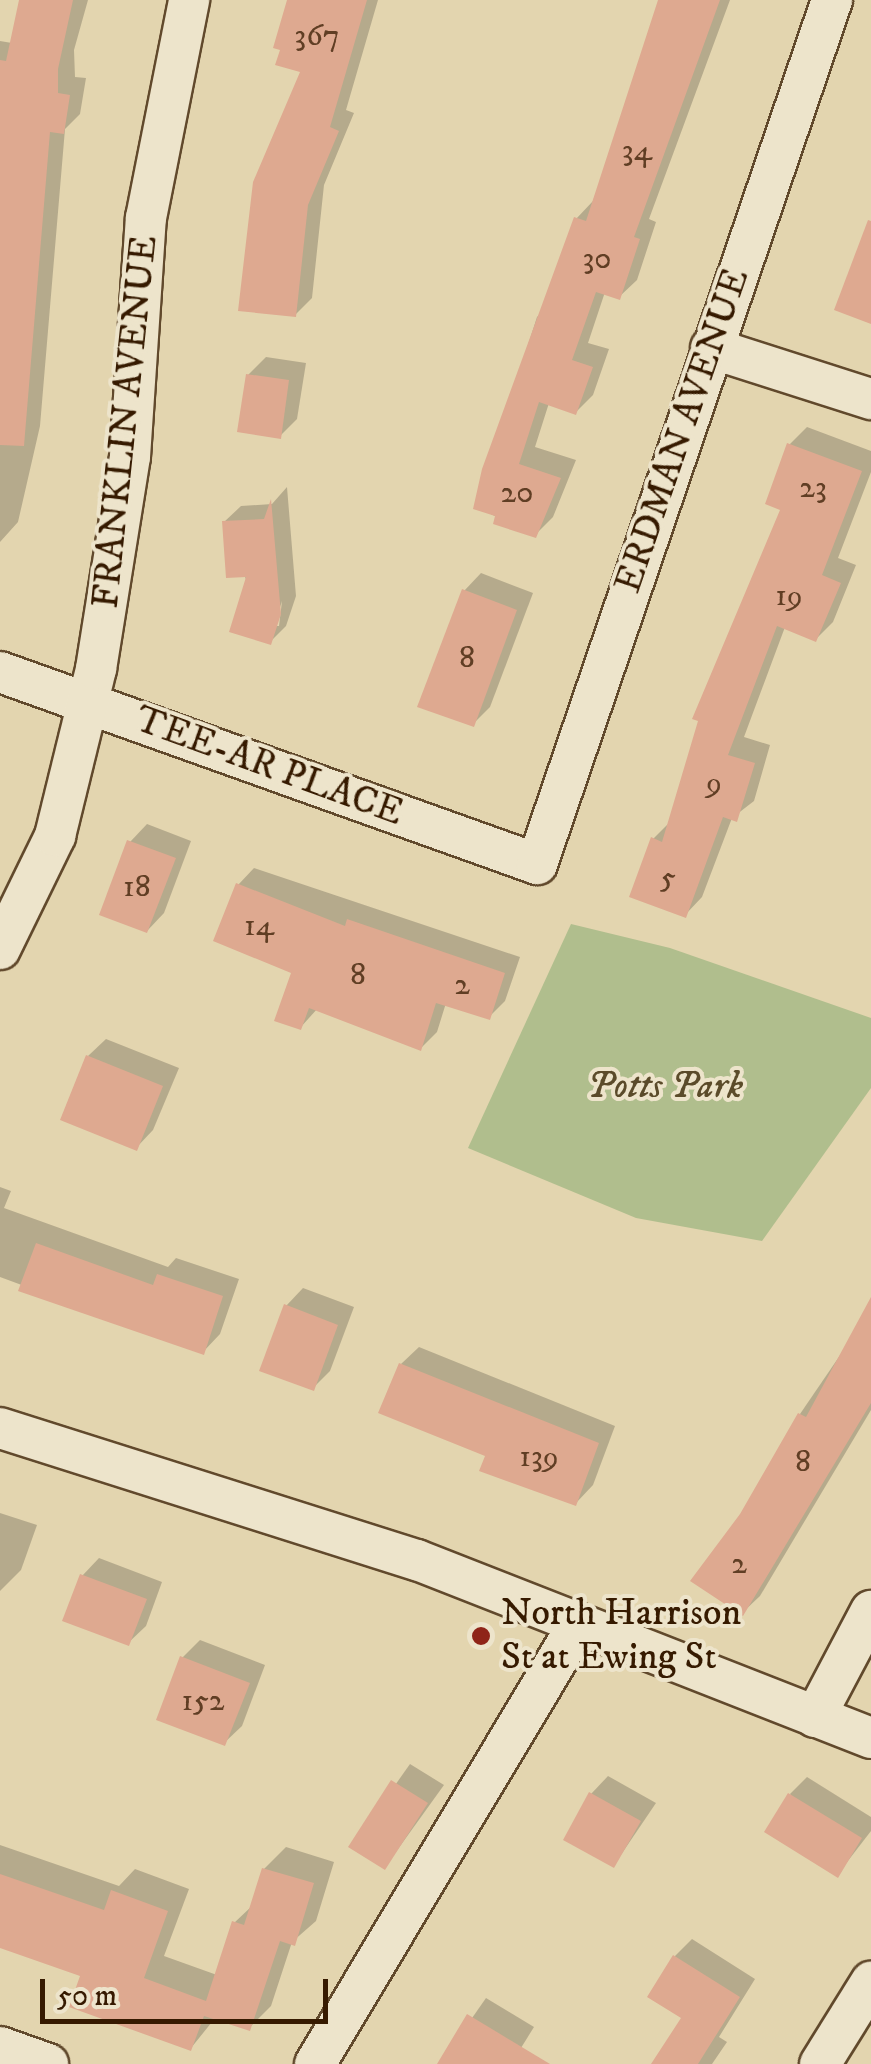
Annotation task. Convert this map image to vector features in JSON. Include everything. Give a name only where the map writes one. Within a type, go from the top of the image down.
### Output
[{"type":"street","name":"FRANKLIN AVENUE","points":[[0,949],[56,836],[89,703],[128,475],[146,218],[189,0]]},
{"type":"street","name":"ERDMAN AVENUE","points":[[537,864],[832,0]]},
{"type":"street","points":[[711,348],[871,399]]},
{"type":"street","name":"TEE-AR PLACE","points":[[0,672],[537,864]]},
{"type":"street","points":[[0,1428],[417,1560],[871,1738]]},
{"type":"street","points":[[815,1717],[871,1611]]},
{"type":"street","points":[[314,2064],[578,1626]]},
{"type":"street","points":[[820,2064],[871,1982]]},
{"type":"street","points":[[0,2047],[48,2064]]},
{"type":"green space","name":"Potts Park","points":[[571,924],[670,948],[871,1018],[871,1088],[762,1241],[636,1218],[468,1148]]},
{"type":"building","points":[[19,0],[73,0],[58,69],[58,93],[70,95],[64,134],[50,132],[24,446],[0,445],[0,60],[6,61]]},
{"type":"building","points":[[287,0],[367,0],[330,127],[339,131],[308,205],[296,317],[238,311],[253,182],[300,72],[275,65],[280,50],[273,48]]},
{"type":"building","points":[[658,0],[720,0],[634,237],[640,239],[620,300],[596,292],[572,360],[593,367],[576,415],[539,402],[519,464],[561,478],[536,538],[493,524],[495,516],[473,509],[482,469],[574,217],[586,221]]},
{"type":"building","points":[[868,220],[871,221],[871,324],[834,310]]},
{"type":"building","points":[[246,374],[289,380],[281,439],[237,432]]},
{"type":"building","points":[[787,443],[862,471],[822,575],[841,583],[816,642],[777,626],[728,755],[755,763],[737,822],[723,817],[686,918],[629,897],[651,837],[662,842],[698,721],[692,719],[780,510],[765,504]]},
{"type":"building","points":[[271,499],[281,614],[271,645],[229,632],[246,577],[226,578],[222,521],[264,519]]},
{"type":"building","points":[[462,589],[517,610],[474,727],[417,707]]},
{"type":"building","points":[[127,840],[176,858],[147,933],[99,915]]},
{"type":"building","points":[[236,883],[345,926],[347,919],[505,973],[490,1020],[436,1003],[421,1051],[309,1008],[301,1030],[274,1021],[291,973],[213,941]]},
{"type":"building","points":[[86,1055],[163,1086],[137,1151],[60,1120]]},
{"type":"building","points":[[36,1243],[153,1285],[157,1274],[223,1296],[204,1355],[18,1291]]},
{"type":"building","points":[[871,1297],[871,1403],[743,1616],[690,1581],[740,1514],[798,1413],[806,1417]]},
{"type":"building","points":[[284,1304],[338,1325],[314,1391],[259,1371]]},
{"type":"building","points":[[399,1363],[599,1443],[576,1506],[479,1471],[485,1456],[378,1413]]},
{"type":"building","points":[[80,1574],[147,1599],[129,1646],[62,1621]]},
{"type":"building","points":[[180,1656],[250,1683],[225,1746],[156,1720]]},
{"type":"building","points":[[391,1780],[428,1803],[385,1870],[348,1847]]},
{"type":"building","points":[[589,1792],[641,1821],[614,1868],[563,1840]]},
{"type":"building","points":[[788,1793],[862,1838],[838,1878],[764,1832]]},
{"type":"building","points":[[262,1868],[314,1883],[295,1946],[280,1941],[250,2031],[204,2016],[191,2051],[69,2007],[80,1976],[0,1948],[0,1874],[104,1910],[111,1890],[168,1911],[144,1978],[206,2001],[232,1921],[244,1925]]},
{"type":"building","points":[[673,1955],[740,1997],[698,2064],[651,2064],[681,2018],[647,1997]]},
{"type":"building","points":[[467,2014],[550,2064],[437,2064]]},
{"type":"place","name":"North Harrison St at Ewing St","points":[[481,1636]]}]
